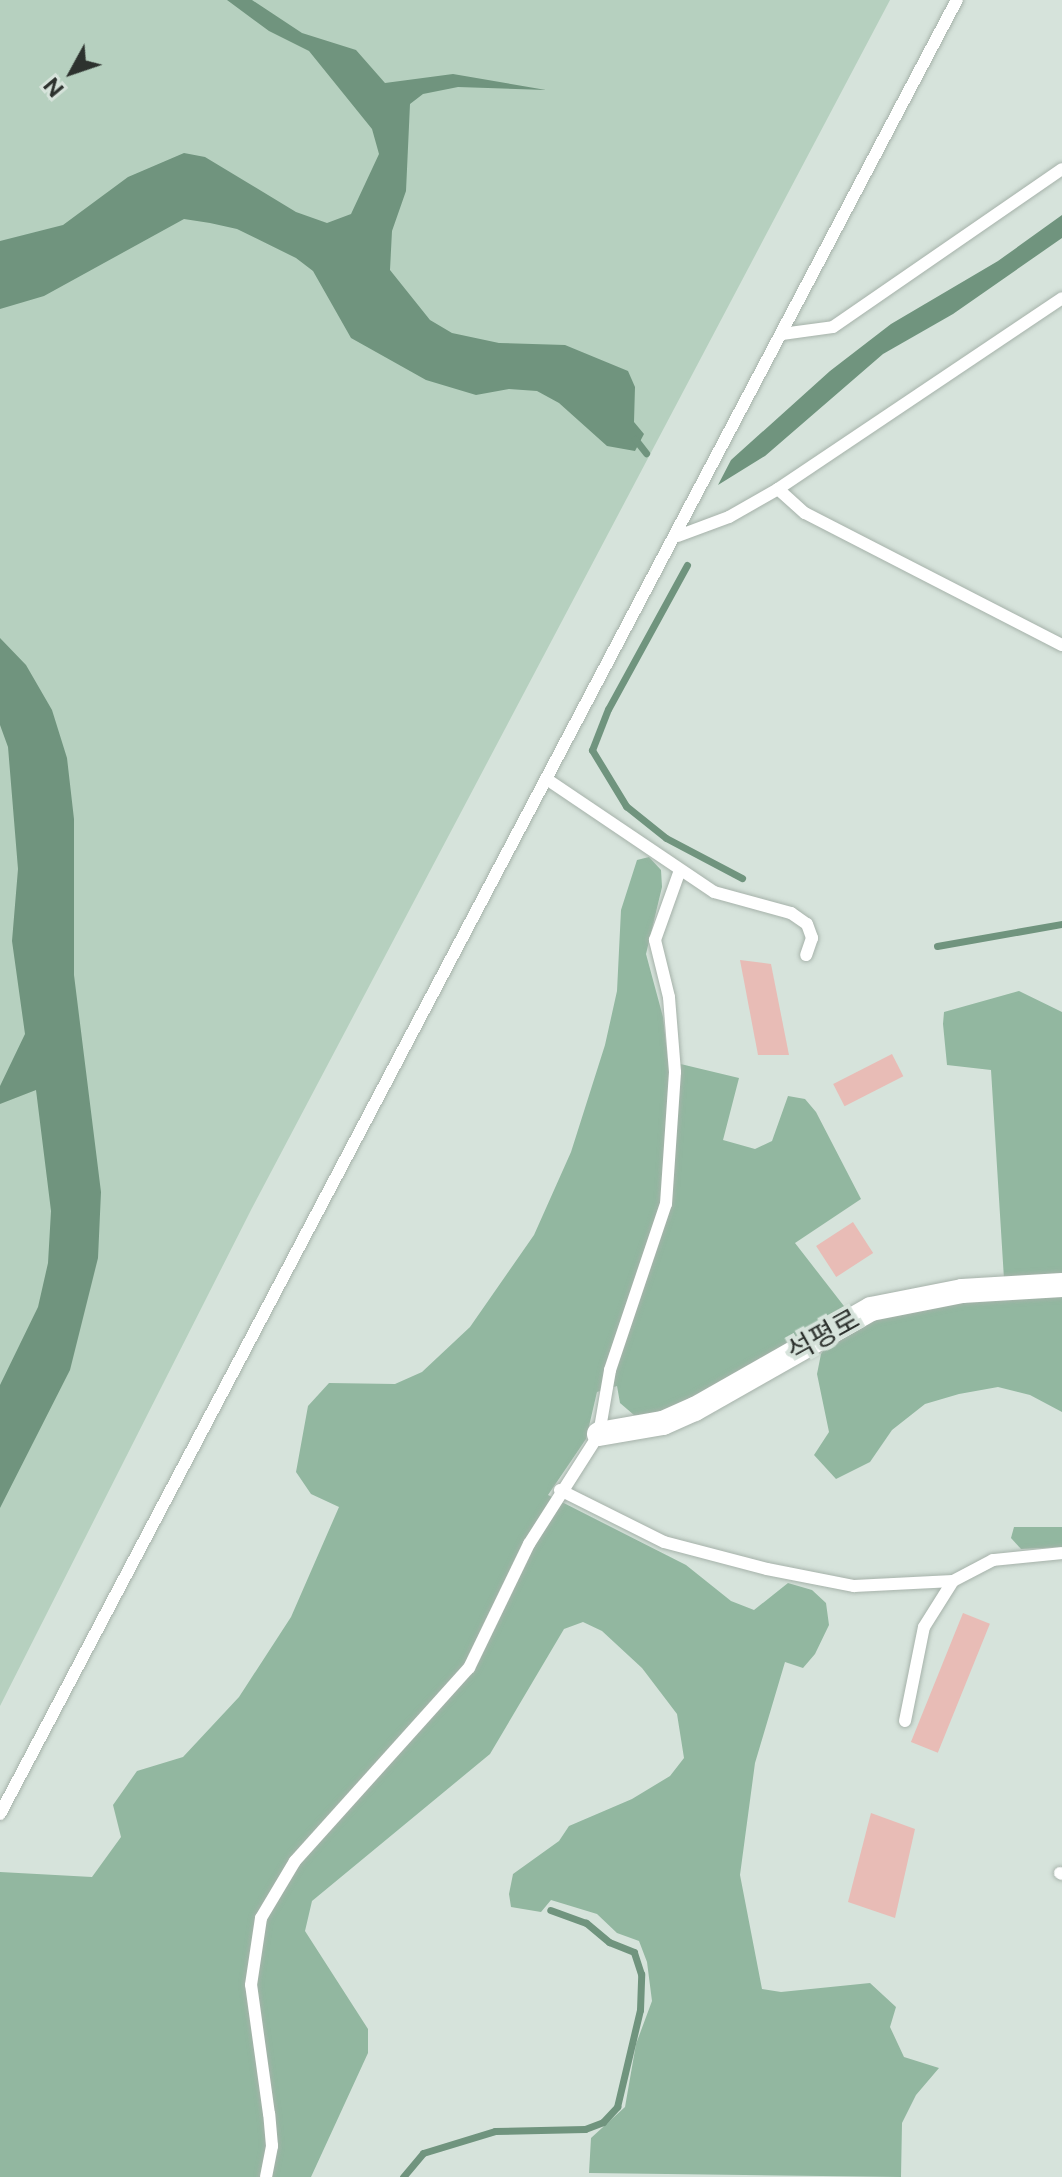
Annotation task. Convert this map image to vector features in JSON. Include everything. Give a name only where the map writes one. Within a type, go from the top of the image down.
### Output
[{"type":"street","name":"석평로","points":[[599,1434],[663,1423],[695,1409],[871,1309],[962,1291],[1062,1285]]},
{"type":"lane","points":[[0,1814],[678,536],[957,0]]},
{"type":"lane","points":[[782,334],[833,327],[1062,169]]},
{"type":"lane","points":[[678,536],[729,517],[778,489],[1062,298]]},
{"type":"lane","points":[[778,489],[805,513],[1062,645]]},
{"type":"lane","points":[[548,780],[680,870],[728,898],[791,913],[807,924],[812,938],[806,955]]},
{"type":"lane","points":[[266,2177],[269,2114],[251,1985],[261,1918],[295,1861],[469,1668],[560,1490],[599,1434],[610,1370],[659,1236],[666,1204],[674,1117],[674,1048],[655,940],[680,870]]},
{"type":"lane","points":[[560,1490],[664,1542],[767,1569],[854,1586],[953,1581],[993,1560],[1062,1553]]},
{"type":"lane","points":[[905,1721],[924,1627],[953,1581]]},
{"type":"shaded area","points":[[0,0],[890,0],[252,1208],[0,1706]]},
{"type":"shaded area","points":[[227,0],[252,0],[302,33],[356,50],[385,83],[453,74],[546,90],[458,87],[423,94],[410,104],[406,191],[392,231],[390,270],[430,320],[452,333],[499,343],[565,345],[628,371],[635,387],[634,422],[644,434],[635,451],[607,446],[559,403],[537,391],[509,389],[476,395],[426,380],[351,338],[313,271],[296,258],[237,229],[184,219],[44,296],[0,309],[0,241],[63,225],[128,177],[184,153],[205,157],[296,212],[327,223],[351,214],[379,154],[372,129],[309,51],[269,31]]},
{"type":"shaded area","points":[[1062,215],[1062,238],[953,314],[883,354],[765,456],[718,485],[731,460],[830,371],[891,324],[998,261]]},
{"type":"shaded area","points":[[0,638],[26,665],[52,710],[67,758],[74,819],[74,975],[101,1192],[98,1258],[70,1370],[0,1508],[0,1385],[38,1307],[48,1263],[51,1211],[36,1090],[0,1104],[0,1086],[25,1034],[12,941],[18,869],[8,747],[0,725]]},
{"type":"shaded area","points":[[649,857],[661,870],[662,887],[646,954],[663,1017],[668,1061],[739,1078],[723,1140],[755,1149],[772,1141],[788,1096],[805,1099],[816,1112],[861,1199],[795,1243],[847,1310],[689,1402],[655,1416],[634,1415],[620,1403],[617,1386],[597,1392],[586,1439],[548,1495],[686,1565],[731,1601],[754,1610],[788,1583],[812,1590],[826,1603],[829,1625],[815,1654],[803,1668],[785,1662],[755,1763],[740,1875],[762,1989],[781,1992],[870,1983],[896,2007],[890,2027],[904,2057],[939,2068],[916,2095],[902,2123],[901,2177],[589,2173],[591,2138],[625,2107],[636,2044],[652,2001],[647,1962],[639,1941],[617,1933],[597,1914],[551,1900],[541,1912],[511,1907],[509,1894],[513,1874],[559,1841],[569,1826],[632,1799],[670,1776],[684,1758],[677,1714],[642,1668],[602,1631],[583,1622],[564,1629],[490,1754],[312,1901],[305,1931],[368,2029],[368,2053],[311,2177],[0,2177],[0,1872],[92,1877],[121,1837],[113,1805],[137,1771],[183,1757],[239,1697],[291,1617],[339,1507],[311,1494],[296,1472],[308,1406],[329,1383],[395,1384],[422,1372],[470,1327],[534,1235],[571,1152],[605,1045],[617,991],[621,910],[637,860]]},
{"type":"shaded area","points":[[1019,991],[1062,1012],[1062,1412],[1030,1395],[998,1387],[925,1404],[892,1430],[870,1462],[836,1479],[814,1455],[829,1432],[817,1374],[821,1354],[835,1334],[867,1318],[1005,1295],[991,1070],[947,1065],[943,1024],[944,1012]]},
{"type":"shaded area","points":[[1014,1527],[1062,1527],[1062,1547],[1021,1549],[1011,1538]]},
{"type":"building","points":[[740,960],[771,964],[789,1055],[758,1055]]},
{"type":"building","points":[[892,1054],[903,1076],[845,1106],[833,1084]]},
{"type":"building","points":[[853,1222],[873,1253],[836,1277],[816,1246]]},
{"type":"building","points":[[963,1613],[990,1624],[938,1753],[911,1742]]},
{"type":"building","points":[[871,1813],[915,1829],[895,1918],[848,1902]]},
{"type":"waterway","points":[[635,439],[646,453]]},
{"type":"waterway","points":[[687,565],[608,709],[592,750],[626,806],[666,838],[742,878]]},
{"type":"waterway","points":[[937,946],[1062,924]]},
{"type":"waterway","points":[[403,2177],[423,2153],[495,2131],[585,2129],[603,2122],[617,2107],[640,2010],[641,1974],[634,1952],[609,1942],[586,1923],[550,1910]]}]
